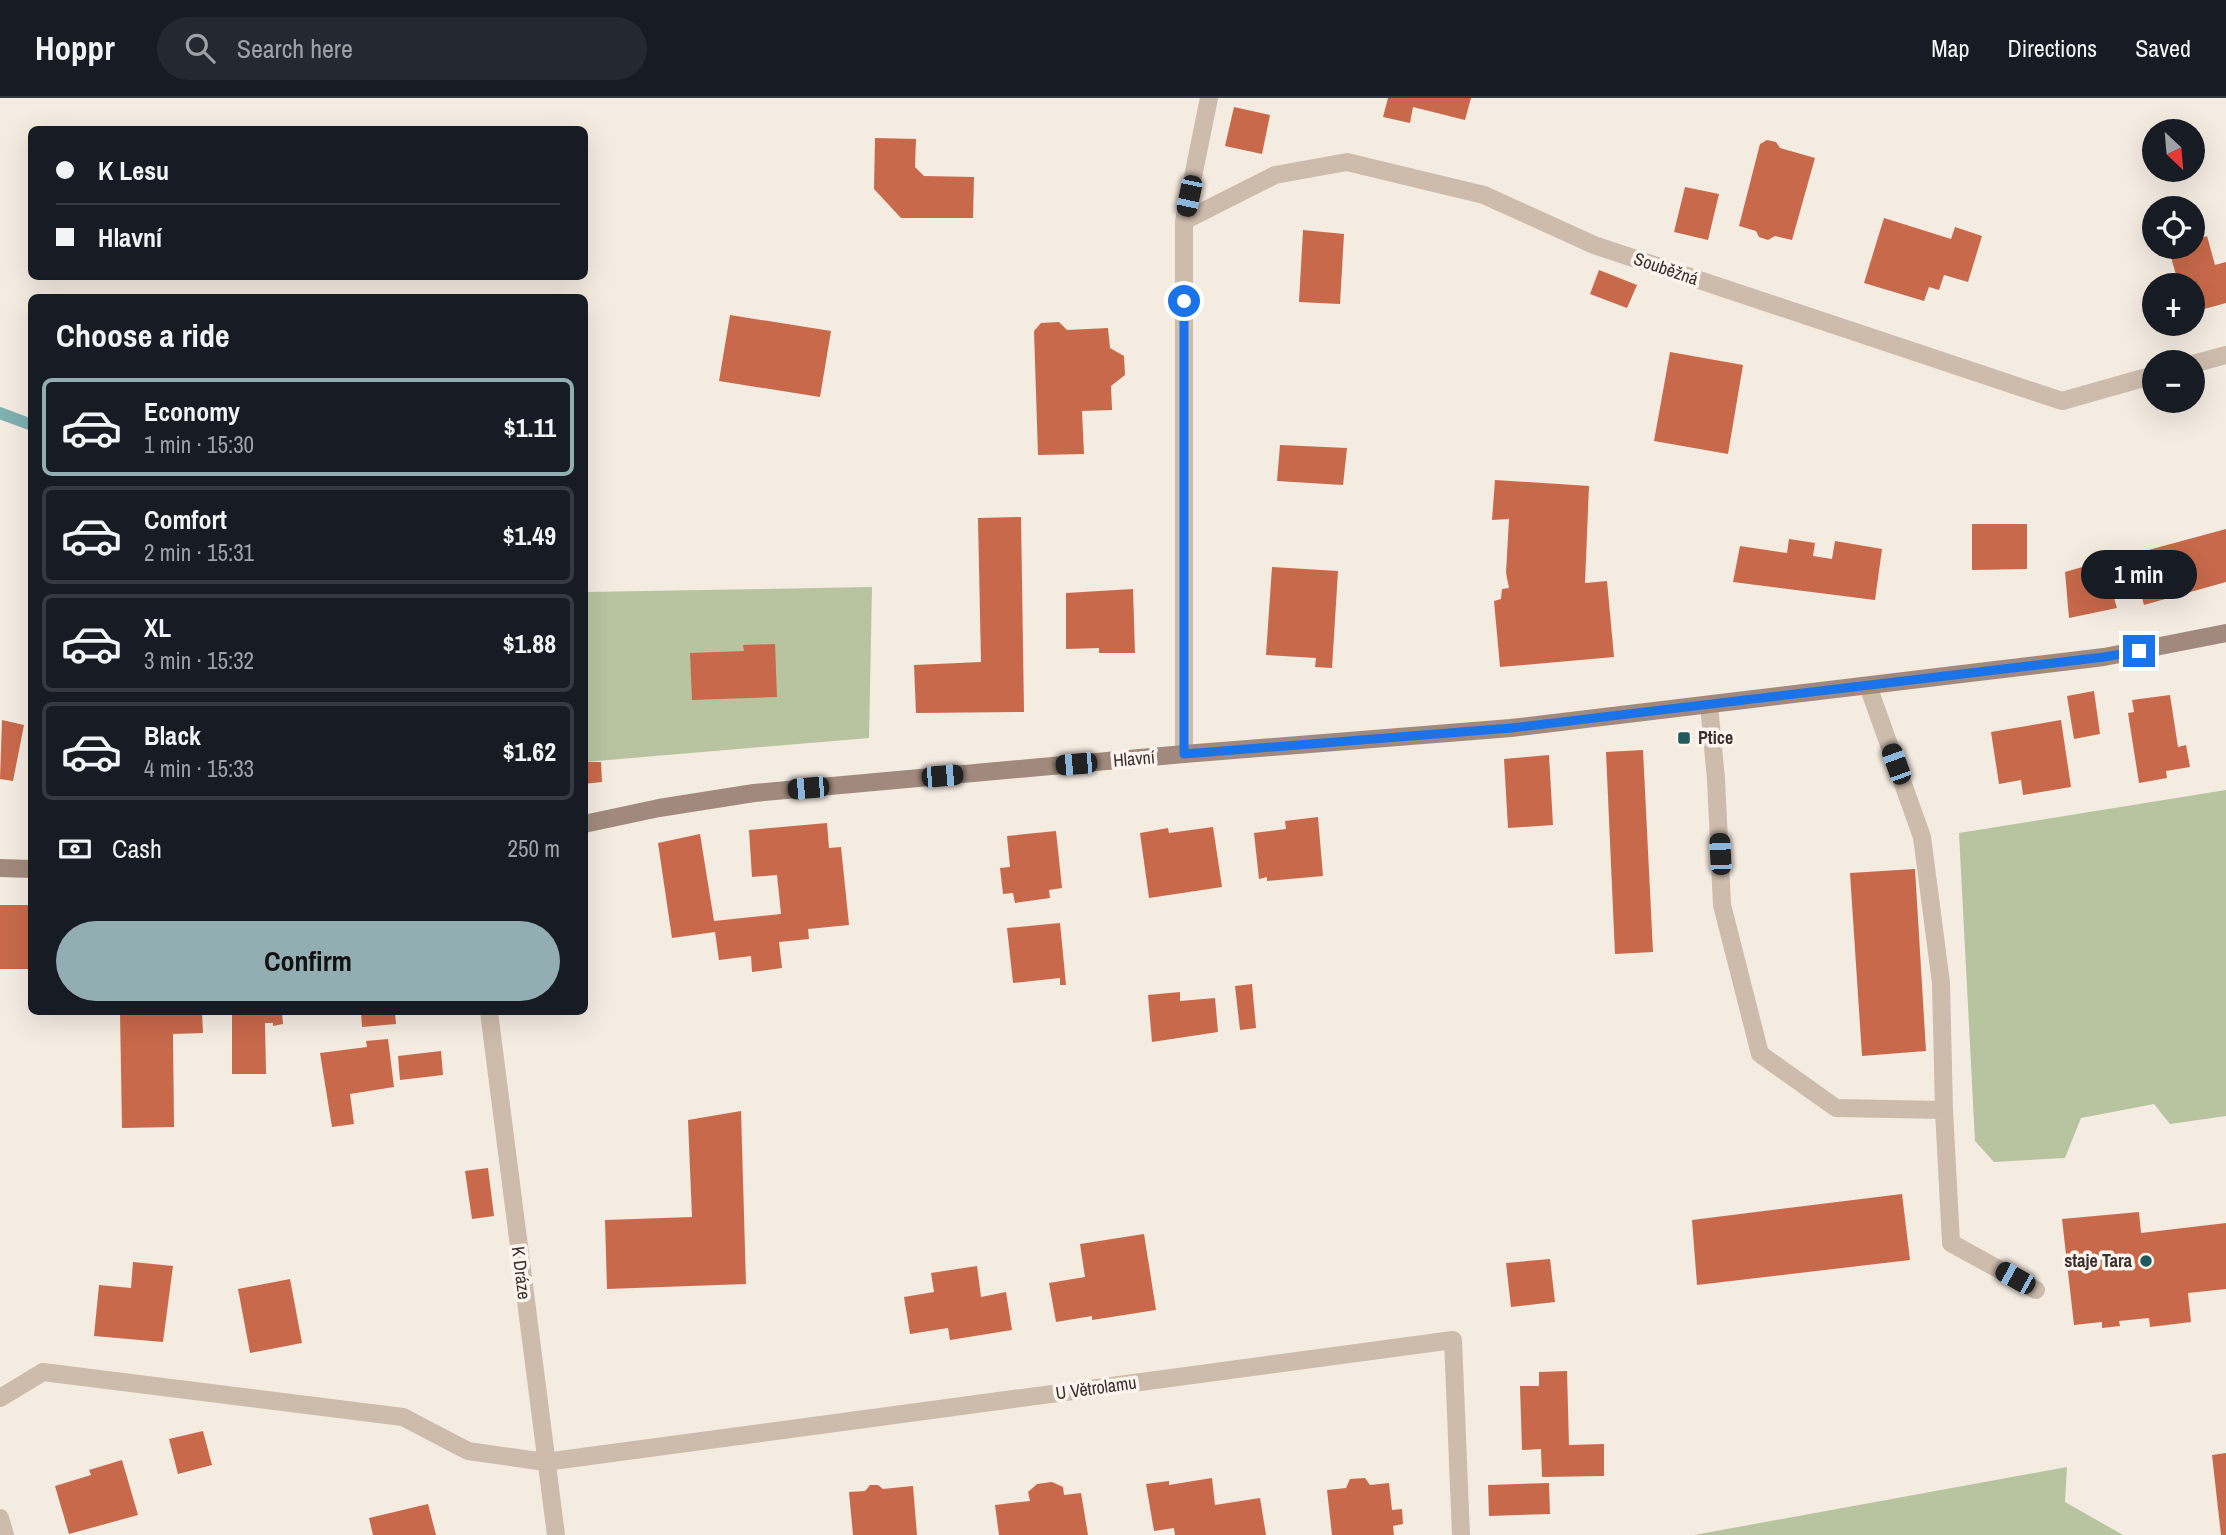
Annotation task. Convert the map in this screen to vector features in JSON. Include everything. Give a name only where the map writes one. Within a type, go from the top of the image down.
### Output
[{"type":"main road","name":"Hlavní","points":[[588,823],[659,808],[754,793],[1511,728],[2104,657],[2226,633]]},
{"type":"main road","points":[[0,869],[28,869]]},
{"type":"street","points":[[1184,754],[1184,221],[1209,98]]},
{"type":"street","name":"Souběžná","points":[[1184,221],[1275,175],[1347,162],[1484,195],[1594,245],[2062,401],[2142,378]]},
{"type":"street","points":[[2205,361],[2226,355]]},
{"type":"street","points":[[1868,686],[1922,836],[1941,983],[1951,1243],[2036,1290]]},
{"type":"street","points":[[1709,705],[1716,779],[1722,905],[1760,1054],[1836,1108],[1944,1110]]},
{"type":"street","name":"K Dráze","points":[[489,1015],[556,1535]]},
{"type":"street","name":"U Větrolamu","points":[[545,1462],[1453,1340],[1461,1535]]},
{"type":"street","points":[[0,1398],[43,1373],[402,1417],[468,1451],[545,1462]]},
{"type":"street","points":[[0,1518],[5,1535]]},
{"type":"green space","points":[[872,587],[869,738],[588,762],[588,592]]},
{"type":"green space","points":[[2226,790],[2226,1116],[2170,1124],[2154,1104],[2081,1118],[2065,1158],[1994,1162],[1975,1141],[1959,833]]},
{"type":"green space","points":[[2067,1467],[2065,1502],[2123,1535],[1694,1535]]},
{"type":"building","points":[[1388,98],[1471,98],[1465,120],[1413,107],[1410,123],[1383,117]]},
{"type":"building","points":[[1234,107],[1270,115],[1262,154],[1225,146]]},
{"type":"building","points":[[875,138],[916,139],[915,167],[924,176],[974,177],[973,218],[901,218],[874,189]]},
{"type":"building","points":[[1767,140],[1776,142],[1780,148],[1815,158],[1792,240],[1775,236],[1768,240],[1759,237],[1756,231],[1739,226],[1760,144]]},
{"type":"building","points":[[1685,187],[1719,194],[1708,240],[1674,232]]},
{"type":"building","points":[[1884,218],[1951,239],[1955,227],[1982,236],[1968,282],[1944,275],[1939,290],[1929,287],[1924,301],[1864,283]]},
{"type":"building","points":[[1303,230],[1344,234],[1340,304],[1299,302]]},
{"type":"building","points":[[2205,237],[2215,265],[2226,262],[2226,303],[2205,309],[2205,273],[2176,273],[2171,259],[2205,259]]},
{"type":"building","points":[[1599,270],[1637,285],[1627,308],[1590,294]]},
{"type":"building","points":[[730,315],[831,331],[820,397],[719,381]]},
{"type":"building","points":[[1059,322],[1067,330],[1108,328],[1110,348],[1124,356],[1125,375],[1111,386],[1112,410],[1082,411],[1084,454],[1038,455],[1034,331],[1041,323]]},
{"type":"building","points":[[1670,352],[1743,365],[1728,454],[1654,441]]},
{"type":"building","points":[[1280,445],[1347,448],[1343,485],[1277,481]]},
{"type":"building","points":[[1495,480],[1589,486],[1585,583],[1607,581],[1614,657],[1500,667],[1494,601],[1501,599],[1502,589],[1509,588],[1506,573],[1509,519],[1492,520]]},
{"type":"building","points":[[1021,517],[1024,712],[916,713],[914,665],[981,662],[978,518]]},
{"type":"building","points":[[1972,524],[2027,524],[2027,569],[1972,570]]},
{"type":"building","points":[[2226,529],[2226,582],[2144,605],[2130,555]]},
{"type":"building","points":[[1789,539],[1815,543],[1813,556],[1832,559],[1835,541],[1882,549],[1875,600],[1733,582],[1740,546],[1787,553]]},
{"type":"building","points":[[2103,561],[2117,608],[2069,618],[2065,572]]},
{"type":"building","points":[[1272,567],[1338,571],[1332,668],[1315,667],[1316,658],[1266,655]]},
{"type":"building","points":[[1133,589],[1135,653],[1099,653],[1099,648],[1066,649],[1066,593]]},
{"type":"building","points":[[775,644],[777,697],[692,700],[690,653],[744,651],[743,645]]},
{"type":"building","points":[[2094,691],[2100,734],[2074,739],[2067,696]]},
{"type":"building","points":[[2170,695],[2178,747],[2186,745],[2190,767],[2166,771],[2167,778],[2139,783],[2128,713],[2134,712],[2132,700]]},
{"type":"building","points":[[2,720],[24,725],[13,781],[0,779]]},
{"type":"building","points":[[2061,720],[2071,787],[2023,795],[2021,780],[1999,784],[1991,732]]},
{"type":"building","points":[[1643,750],[1653,952],[1615,954],[1606,752]]},
{"type":"building","points":[[1549,755],[1553,825],[1508,828],[1504,759]]},
{"type":"building","points":[[588,762],[601,762],[602,782],[588,784]]},
{"type":"building","points":[[1318,817],[1323,876],[1267,881],[1267,877],[1259,879],[1254,833],[1286,829],[1285,821]]},
{"type":"building","points":[[827,823],[829,848],[841,847],[849,925],[808,929],[809,939],[779,942],[782,968],[752,972],[751,956],[719,960],[715,932],[672,938],[658,843],[700,834],[714,921],[781,914],[777,875],[752,877],[749,830]]},
{"type":"building","points":[[1213,827],[1222,887],[1149,898],[1140,833],[1168,828],[1169,833]]},
{"type":"building","points":[[1056,831],[1062,888],[1049,890],[1050,898],[1015,903],[1013,893],[1003,894],[1000,868],[1010,867],[1007,836]]},
{"type":"building","points":[[1915,869],[1926,1051],[1862,1056],[1850,873]]},
{"type":"building","points":[[0,905],[28,905],[28,969],[0,969]]},
{"type":"building","points":[[1060,923],[1066,985],[1060,985],[1060,978],[1013,983],[1007,928]]},
{"type":"building","points":[[1252,984],[1256,1028],[1240,1030],[1235,986]]},
{"type":"building","points":[[1180,992],[1180,1001],[1215,998],[1218,1032],[1152,1042],[1148,995]]},
{"type":"building","points":[[120,1015],[202,1015],[203,1033],[173,1034],[174,1127],[122,1128]]},
{"type":"building","points":[[232,1015],[282,1015],[283,1024],[273,1026],[273,1023],[265,1023],[266,1074],[232,1074]]},
{"type":"building","points":[[361,1015],[395,1015],[396,1024],[362,1027]]},
{"type":"building","points":[[388,1039],[394,1087],[350,1094],[354,1124],[332,1127],[320,1053],[367,1047],[366,1041]]},
{"type":"building","points":[[441,1051],[443,1075],[400,1080],[398,1056]]},
{"type":"building","points":[[741,1111],[746,1284],[607,1289],[605,1220],[692,1217],[688,1120]]},
{"type":"building","points":[[488,1168],[494,1216],[472,1219],[465,1171]]},
{"type":"building","points":[[1902,1194],[1910,1260],[1697,1285],[1692,1220]]},
{"type":"building","name":"staje Tara","points":[[2139,1212],[2141,1233],[2226,1223],[2226,1289],[2188,1293],[2191,1322],[2150,1327],[2149,1318],[2119,1321],[2120,1326],[2102,1328],[2102,1322],[2074,1325],[2062,1219]]},
{"type":"building","points":[[1144,1234],[1156,1310],[1092,1320],[1092,1316],[1056,1322],[1049,1283],[1085,1277],[1080,1244]]},
{"type":"building","points":[[1550,1259],[1555,1302],[1511,1307],[1506,1263]]},
{"type":"building","points":[[133,1262],[173,1266],[163,1342],[94,1336],[99,1285],[131,1288]]},
{"type":"building","points":[[977,1266],[981,1297],[1006,1292],[1012,1330],[950,1340],[948,1328],[910,1334],[904,1297],[934,1292],[931,1273]]},
{"type":"building","points":[[290,1279],[302,1343],[250,1353],[238,1289]]},
{"type":"building","points":[[1567,1371],[1569,1445],[1604,1444],[1604,1476],[1542,1477],[1541,1449],[1522,1450],[1520,1386],[1539,1386],[1539,1372]]},
{"type":"building","points":[[203,1431],[212,1465],[178,1474],[169,1439]]},
{"type":"building","points":[[2226,1453],[2226,1535],[2221,1535],[2212,1455]]},
{"type":"building","points":[[122,1460],[138,1515],[69,1534],[55,1486],[91,1475],[89,1470]]},
{"type":"building","points":[[1212,1478],[1215,1505],[1260,1498],[1266,1535],[1175,1535],[1174,1528],[1154,1531],[1146,1484],[1169,1481],[1169,1485]]},
{"type":"building","points":[[1365,1478],[1370,1485],[1389,1483],[1392,1510],[1402,1509],[1403,1524],[1393,1526],[1394,1535],[1332,1535],[1327,1490],[1346,1488],[1350,1479]]},
{"type":"building","points":[[1052,1482],[1063,1487],[1064,1495],[1081,1493],[1088,1535],[999,1535],[995,1505],[1030,1501],[1028,1492],[1037,1484]]},
{"type":"building","points":[[1549,1483],[1550,1514],[1489,1516],[1488,1485]]},
{"type":"building","points":[[870,1485],[878,1485],[883,1489],[913,1486],[917,1535],[853,1535],[849,1492],[865,1491]]},
{"type":"building","points":[[428,1504],[436,1535],[373,1535],[369,1518]]},
{"type":"waterway","points":[[0,413],[28,424]]},
{"type":"place","name":"Ptice","points":[[1684,738]]},
{"type":"place","name":"staje Tara","points":[[2146,1261]]},
{"type":"route","points":[[1184,301],[1184,754],[1511,728],[2139,651]]}]
